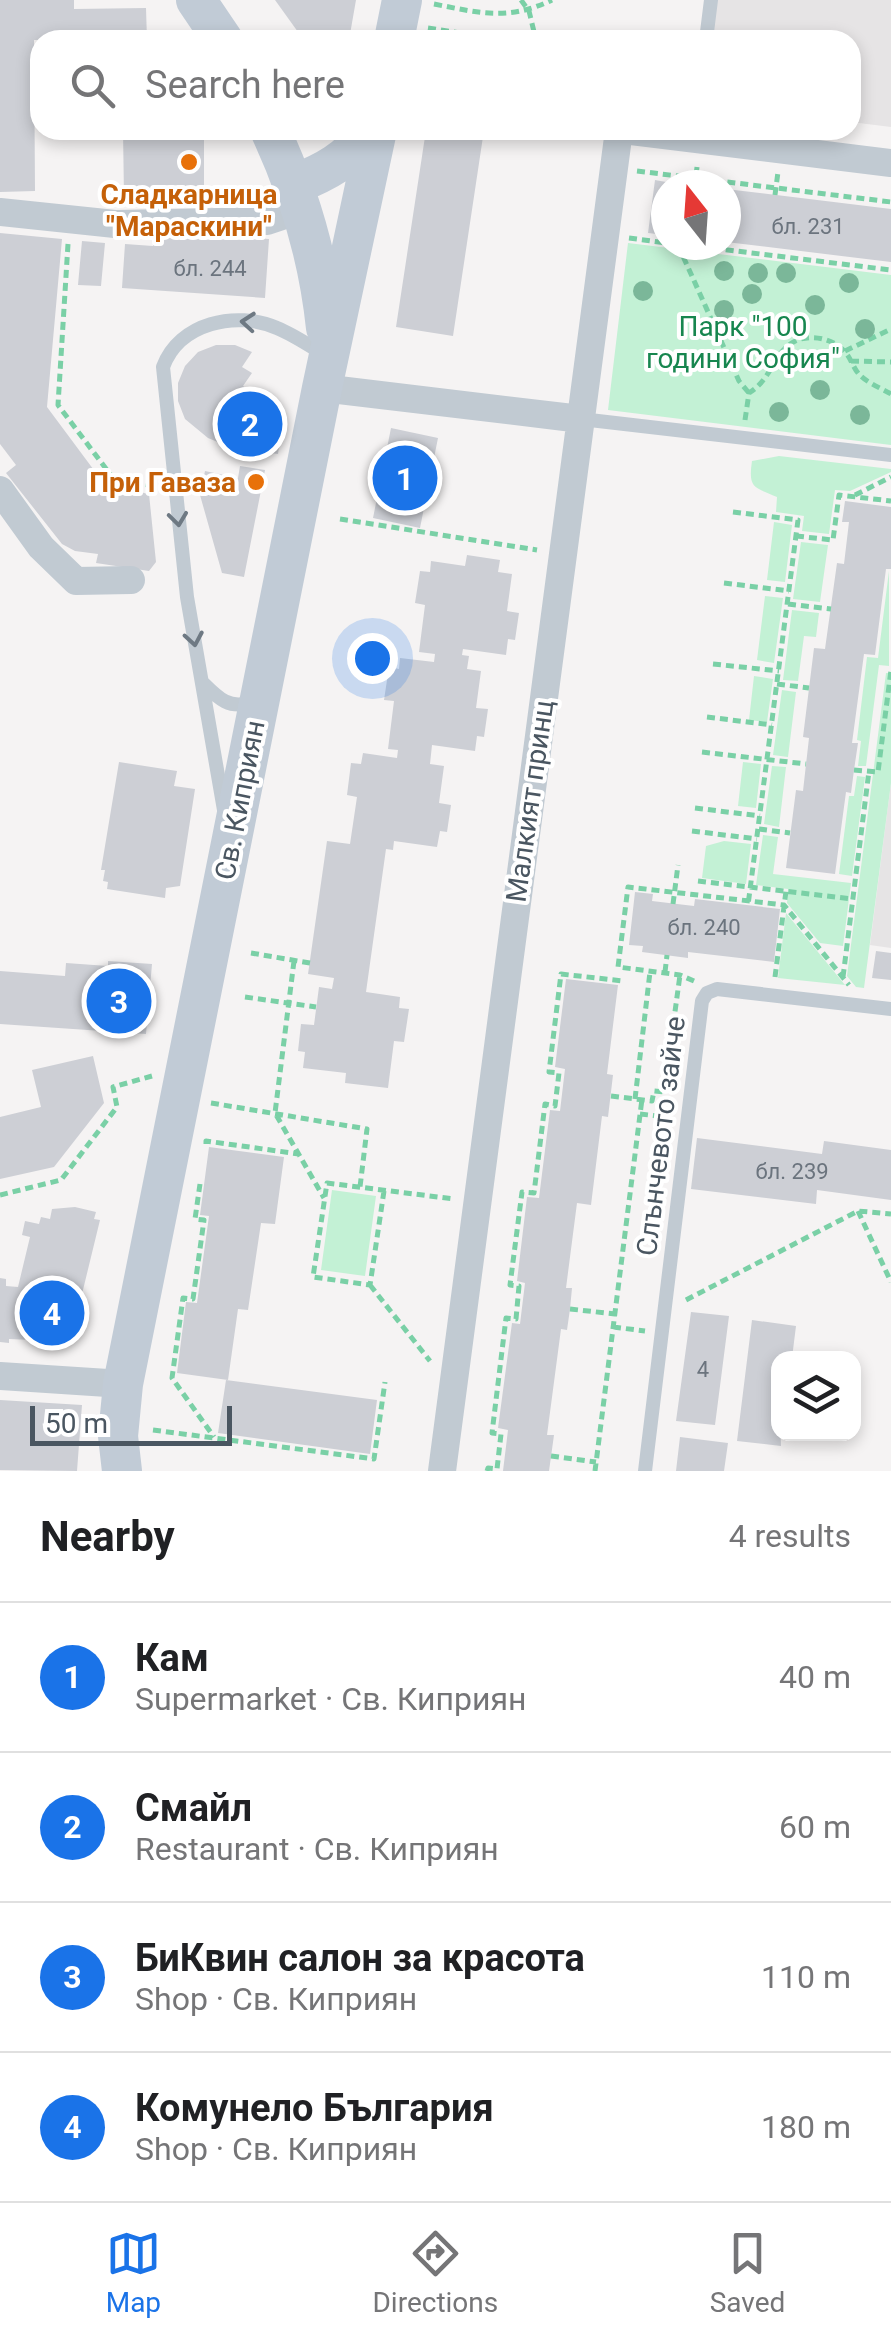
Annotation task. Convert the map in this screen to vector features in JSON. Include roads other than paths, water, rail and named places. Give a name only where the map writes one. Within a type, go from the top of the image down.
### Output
[{"type":"street","points":[[196,0],[216,30]]},
{"type":"street","points":[[274,140],[297,197],[323,300],[325,372],[581,419]]},
{"type":"street","points":[[0,212],[114,224],[267,221],[297,197],[332,199],[356,182],[373,140]]},
{"type":"street","name":"Св. Киприян","points":[[122,1471],[118,1436],[123,1384],[373,140]]},
{"type":"street","name":"Малкият принц","points":[[442,1471],[620,140]]},
{"type":"street","name":"Малкият принц","points":[[735,140],[891,163]]},
{"type":"street","points":[[0,490],[41,547],[76,581],[131,580]]},
{"type":"street","points":[[0,1376],[123,1384]]},
{"type":"lane","points":[[707,30],[711,0]]},
{"type":"lane","points":[[230,845],[187,597],[163,367],[168,352],[193,331],[234,320],[275,326],[325,372]]},
{"type":"lane","points":[[581,419],[891,456]]},
{"type":"lane","points":[[202,682],[218,698],[236,706],[252,702],[261,694]]},
{"type":"lane","name":"Слънчевото зайче","points":[[645,1471],[702,1001],[708,992],[717,989],[891,1009]]},
{"type":"place","name":"Сладкарница \"Мараскини\"","points":[[189,162]]},
{"type":"place","name":"Смайл","points":[[250,424]]},
{"type":"place","name":"Кам","points":[[405,478]]},
{"type":"place","name":"При Гаваза","points":[[256,482]]},
{"type":"place","name":"БиКвин салон за красота","points":[[119,1001]]},
{"type":"place","name":"Комунело България","points":[[52,1313]]},
{"type":"park label","name":"Парк \"100 години София\"","points":[[743,342]]}]
